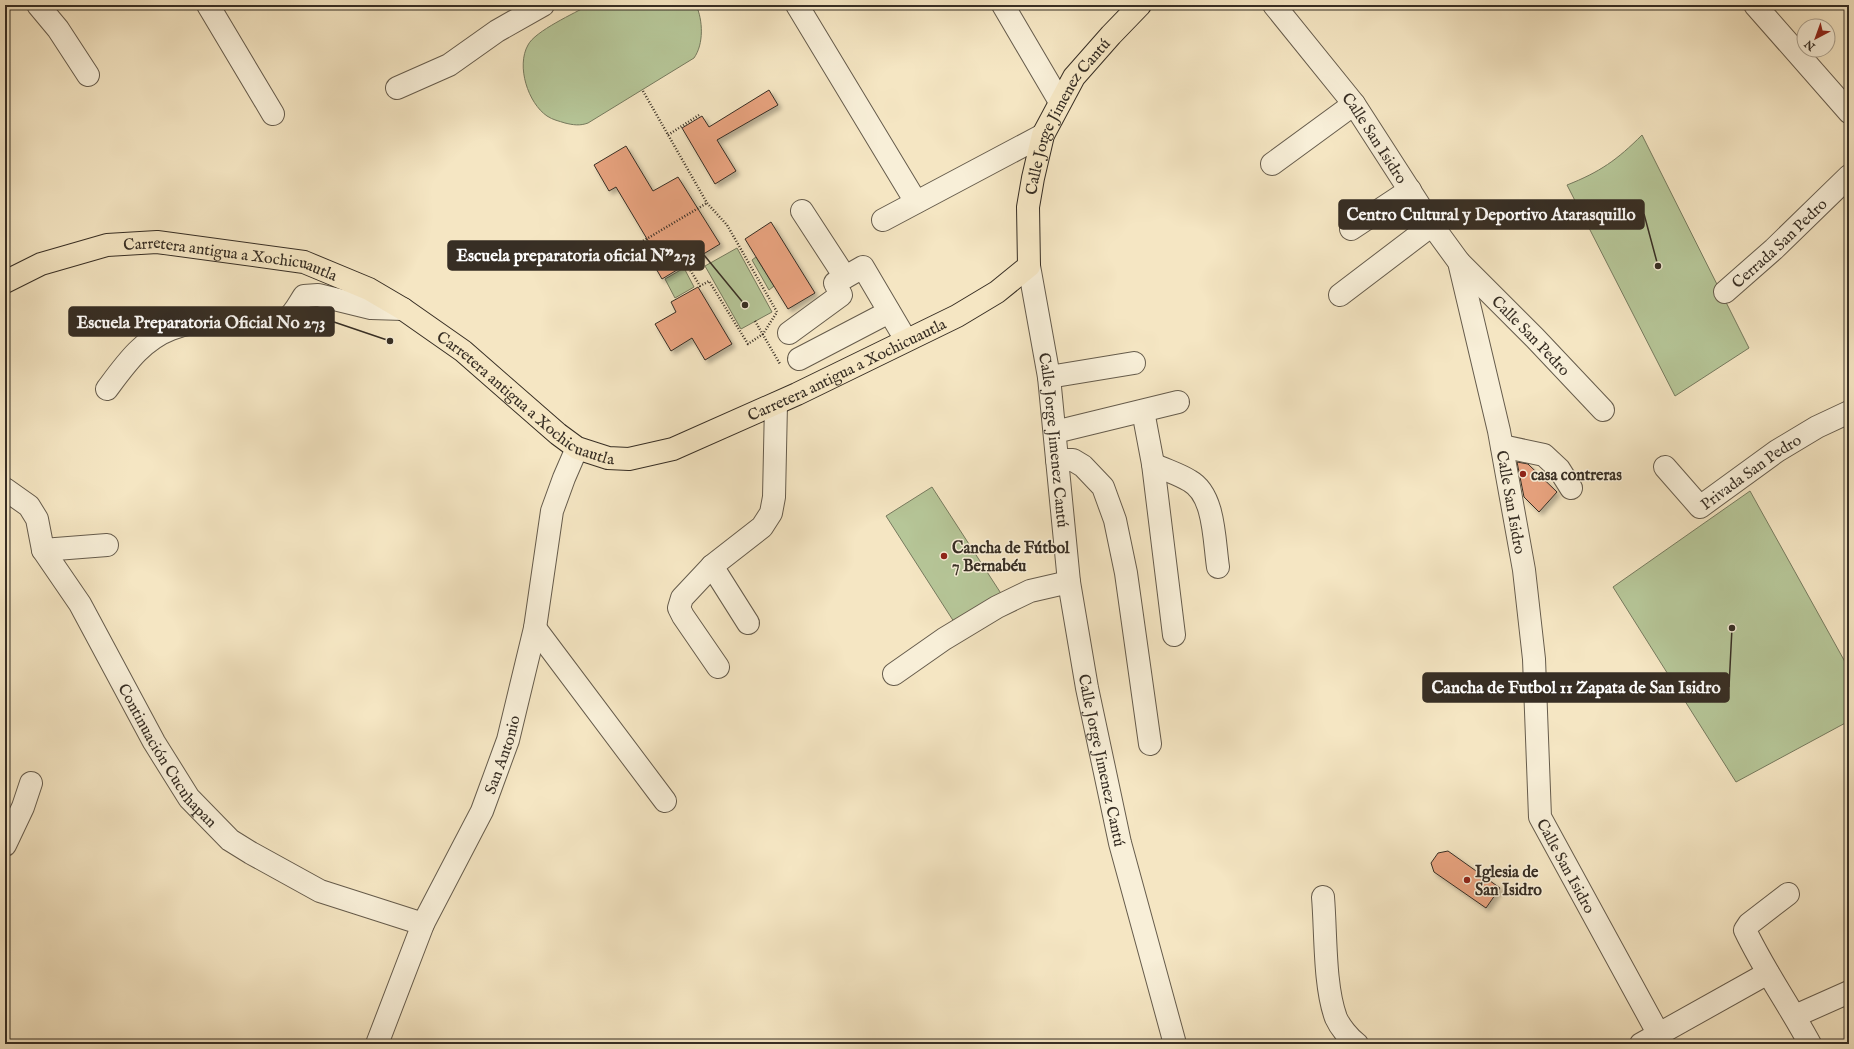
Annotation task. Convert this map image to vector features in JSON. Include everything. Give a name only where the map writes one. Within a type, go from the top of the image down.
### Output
[{"type":"main road","name":"Calle Jorge Jimenez Cantú","points":[[1029,266],[1028,207],[1043,135],[1074,77],[1140,5]]},
{"type":"main road","name":"Carretera antigua a Xochicuautla","points":[[5,282],[42,264],[107,245],[157,242],[304,262],[369,289],[403,309],[463,352],[558,434],[577,448],[608,458],[629,459],[650,456],[673,449],[776,404],[957,316],[997,292],[1029,266]]},
{"type":"street","points":[[38,5],[58,30],[88,75]]},
{"type":"street","points":[[208,5],[273,114]]},
{"type":"street","points":[[397,88],[449,65],[497,31],[543,5]]},
{"type":"street","points":[[797,5],[916,202]]},
{"type":"street","points":[[1003,5],[1060,102]]},
{"type":"street","name":"Calle San Isidro","points":[[1274,5],[1354,104],[1432,225],[1459,262],[1502,446],[1524,570],[1534,659],[1540,817],[1649,1039]]},
{"type":"street","points":[[1755,5],[1849,112]]},
{"type":"street","points":[[1272,164],[1354,104]]},
{"type":"street","points":[[883,220],[1043,135]]},
{"type":"street","name":"Cerrada San Pedro","points":[[1725,292],[1774,249],[1849,176]]},
{"type":"street","points":[[1351,229],[1410,190]]},
{"type":"street","points":[[802,211],[845,277]]},
{"type":"street","points":[[1340,295],[1432,225]]},
{"type":"street","name":"Calle San Pedro","points":[[1459,262],[1535,338],[1603,410]]},
{"type":"street","name":"Calle Jorge Jimenez Cantú","points":[[1029,266],[1049,378],[1069,582],[1087,688],[1120,843],[1175,1044]]},
{"type":"street","points":[[789,333],[841,295],[835,283],[863,267],[906,340]]},
{"type":"street","points":[[107,389],[134,354],[154,338],[170,330],[188,324],[222,319],[274,323],[284,321],[294,313],[304,296],[318,295],[371,308],[403,309]]},
{"type":"street","points":[[791,364],[889,312]]},
{"type":"street","points":[[1049,378],[1134,363]]},
{"type":"street","points":[[1055,432],[1178,402]]},
{"type":"street","points":[[718,667],[682,616],[679,608],[682,598],[712,566],[762,527],[771,513],[774,497],[776,404]]},
{"type":"street","points":[[1143,411],[1153,464],[1174,635]]},
{"type":"street","name":"Privada San Pedro","points":[[1665,467],[1700,507],[1777,451],[1817,427],[1849,412]]},
{"type":"street","points":[[1502,446],[1544,455],[1559,469],[1571,488]]},
{"type":"street","name":"San Antonio","points":[[377,1044],[423,924],[482,811],[508,740],[535,628],[552,511],[577,448]]},
{"type":"street","points":[[1058,460],[1073,460],[1083,466],[1103,487],[1116,520],[1126,573],[1150,744]]},
{"type":"street","points":[[1153,464],[1191,481],[1201,490],[1209,504],[1218,567]]},
{"type":"street","name":"Continuación Cucuhapan","points":[[5,489],[29,506],[37,519],[43,550],[80,604],[154,742],[189,798],[230,840],[320,891],[423,924]]},
{"type":"street","points":[[43,550],[107,545]]},
{"type":"street","points":[[712,566],[748,623]]},
{"type":"street","points":[[894,674],[944,639],[997,607],[1030,590],[1069,582]]},
{"type":"street","points":[[535,628],[665,801]]},
{"type":"street","points":[[5,844],[23,807],[31,783]]},
{"type":"street","points":[[1788,894],[1748,924],[1745,930],[1768,973],[1795,1016],[1810,1044]]},
{"type":"street","points":[[1323,897],[1329,991],[1336,1019],[1351,1039],[1357,1044]]},
{"type":"street","points":[[1649,1039],[1768,973]]},
{"type":"street","points":[[1795,1016],[1849,992]]},
{"type":"path","points":[[643,91],[707,203],[727,225],[777,312],[763,334],[748,344],[709,281],[700,286],[689,268]]},
{"type":"path","points":[[668,135],[699,115]]},
{"type":"path","points":[[638,244],[707,203]]},
{"type":"path","points":[[755,321],[763,334],[791,364]]},
{"type":"green space","points":[[589,5],[696,5],[700,18],[701,39],[700,46],[694,58],[588,123],[574,125],[547,116],[540,110],[529,93],[523,63],[528,45],[532,40],[547,28]]},
{"type":"green space","points":[[1642,135],[1749,348],[1675,396],[1567,185],[1599,170],[1608,164],[1624,152]]},
{"type":"green space","points":[[737,248],[772,312],[741,329],[705,266]]},
{"type":"green space","points":[[756,257],[774,286],[769,290],[752,260]]},
{"type":"green space","points":[[684,268],[694,287],[675,298],[665,279]]},
{"type":"green space","name":"Cancha de Fútbol 7 Bernabéu","points":[[932,487],[1002,595],[956,625],[886,516]]},
{"type":"green space","points":[[1750,491],[1849,669],[1849,721],[1736,782],[1613,587]]},
{"type":"building","points":[[769,90],[778,105],[717,140],[736,171],[715,184],[682,128],[702,116],[709,127]]},
{"type":"building","points":[[626,146],[653,191],[678,177],[720,244],[662,279],[647,253],[653,249],[616,187],[609,191],[594,165]]},
{"type":"building","points":[[771,222],[815,293],[788,309],[745,239]]},
{"type":"building","points":[[698,287],[732,344],[705,360],[692,338],[671,351],[655,324],[676,312],[671,302]]},
{"type":"building","name":"casa contreras","points":[[1517,462],[1528,464],[1557,492],[1539,512],[1524,497]]},
{"type":"building","name":"Iglesia de San Isidro","points":[[1448,851],[1500,888],[1486,908],[1434,872],[1431,863],[1438,853]]},
{"type":"place","name":"Centro Cultural y Deportivo Atarasquillo","points":[[1658,266]]},
{"type":"place","name":"Escuela preparatoria oficial N\"273","points":[[745,305]]},
{"type":"place","name":"Escuela Preparatoria Oficial No 273","points":[[390,341]]},
{"type":"place","name":"casa contreras","points":[[1523,474]]},
{"type":"place","name":"Cancha de Fútbol 7 Bernabéu","points":[[944,556]]},
{"type":"place","name":"Cancha de Futbol 11 Zapata de San Isidro","points":[[1732,628]]},
{"type":"place","name":"Iglesia de San Isidro","points":[[1467,880]]}]
